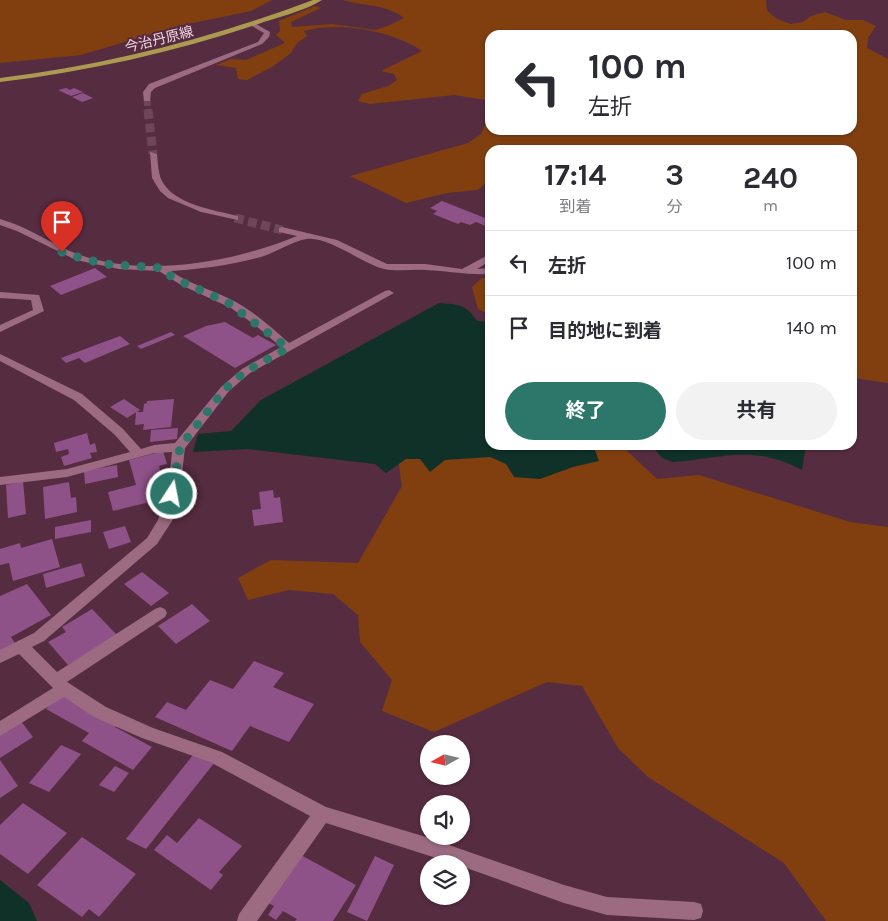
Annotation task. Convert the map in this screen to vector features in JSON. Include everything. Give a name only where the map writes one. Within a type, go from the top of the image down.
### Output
[{"type":"main road","name":"今治丹原線","points":[[0,80],[54,74],[124,61],[254,25],[319,0]]},
{"type":"street","points":[[147,99],[147,92],[152,86],[260,43],[266,37],[267,32],[254,25]]},
{"type":"street","points":[[153,154],[158,182],[165,191],[191,206],[235,218]]},
{"type":"street","points":[[0,222],[13,225],[44,243],[81,258],[105,264],[162,268],[219,263],[245,258],[270,251],[306,236]]},
{"type":"street","points":[[0,232],[13,225]]},
{"type":"street","points":[[282,230],[334,242],[384,266],[395,268],[426,266],[464,272],[485,271]]},
{"type":"street","points":[[464,272],[485,260]]},
{"type":"street","points":[[162,268],[173,278],[227,302],[288,348]]},
{"type":"street","points":[[0,657],[39,637],[152,541],[165,521],[175,481],[180,447],[225,389],[246,371],[390,293]]},
{"type":"street","points":[[0,295],[35,297],[39,311],[0,329]]},
{"type":"street","points":[[0,357],[78,397],[119,432],[138,453]]},
{"type":"street","points":[[0,482],[67,473],[154,449],[180,447]]},
{"type":"street","points":[[0,729],[160,613]]},
{"type":"street","points":[[21,646],[60,685],[100,712],[140,730],[216,756],[322,814],[426,845],[606,906],[694,911]]},
{"type":"street","points":[[246,921],[322,814]]},
{"type":"shaded area","points":[[0,0],[272,0],[251,11],[178,26],[81,55],[0,63]]},
{"type":"shaded area","points":[[343,0],[766,0],[767,11],[777,19],[791,24],[803,22],[811,16],[825,12],[846,20],[863,20],[876,26],[868,38],[867,48],[888,59],[888,383],[857,379],[857,145],[485,145],[485,184],[478,190],[447,193],[406,203],[350,176],[468,143],[481,134],[485,125],[485,135],[857,135],[857,30],[485,30],[485,100],[454,95],[370,104],[358,101],[362,94],[388,86],[397,80],[394,74],[381,71],[422,51],[396,38],[365,30],[333,27],[304,31],[307,36],[297,43],[291,53],[272,67],[247,80],[238,79],[236,68],[216,65],[231,59],[246,60],[285,43],[276,35],[280,31],[279,21],[315,6],[321,8],[291,22],[292,27],[332,24],[375,30],[404,18],[390,10]]},
{"type":"shaded area","points":[[485,278],[485,312],[478,309],[472,287]]},
{"type":"shaded area","points":[[439,303],[452,304],[466,309],[477,321],[485,322],[485,450],[595,450],[599,461],[573,467],[540,479],[514,477],[506,464],[490,457],[445,460],[430,472],[420,459],[406,459],[386,473],[375,464],[248,449],[193,452],[198,434],[231,431],[261,400]]},
{"type":"shaded area","points":[[483,444],[485,445],[485,450],[501,450],[535,461],[581,451],[626,450],[657,479],[699,475],[850,522],[888,527],[888,921],[826,921],[784,863],[648,777],[618,748],[582,686],[547,682],[434,732],[382,711],[392,680],[360,642],[358,615],[333,594],[289,590],[248,600],[238,578],[271,560],[358,563],[402,486],[397,452]]},
{"type":"shaded area","points":[[655,450],[805,450],[802,470],[768,457],[753,455],[723,456],[673,462],[662,458]]},
{"type":"shaded area","points":[[0,880],[29,903],[37,921],[0,921]]},
{"type":"building","points":[[66,88],[70,90],[74,88],[83,92],[71,96],[58,90]]},
{"type":"building","points":[[83,93],[93,98],[82,102],[72,97]]},
{"type":"building","points":[[442,201],[485,218],[485,226],[476,222],[470,225],[461,222],[458,224],[433,214],[437,211],[430,208]]},
{"type":"building","points":[[95,268],[107,277],[61,295],[50,286]]},
{"type":"building","points":[[225,322],[253,338],[258,335],[276,345],[235,368],[183,336],[206,326]]},
{"type":"building","points":[[171,332],[175,335],[141,349],[137,346]]},
{"type":"building","points":[[120,336],[130,344],[85,363],[79,358],[66,363],[61,358]]},
{"type":"building","points":[[124,399],[140,410],[127,418],[110,407]]},
{"type":"building","points":[[174,399],[171,427],[143,430],[144,424],[135,425],[136,412],[143,412],[144,404],[147,401]]},
{"type":"building","points":[[178,428],[177,439],[150,442],[151,430]]},
{"type":"building","points":[[87,433],[90,445],[95,443],[97,452],[90,453],[92,458],[64,466],[61,457],[69,454],[68,449],[56,452],[54,443]]},
{"type":"building","points":[[163,451],[167,464],[159,466],[163,481],[157,482],[162,499],[113,511],[108,492],[136,485],[129,460]]},
{"type":"building","points":[[117,465],[118,477],[85,484],[84,471]]},
{"type":"building","points":[[23,481],[26,514],[8,518],[6,485]]},
{"type":"building","points":[[69,482],[71,498],[76,497],[77,512],[45,519],[43,487]]},
{"type":"building","points":[[273,490],[274,498],[280,497],[283,522],[254,526],[252,510],[261,509],[259,492]]},
{"type":"building","points":[[91,520],[91,532],[55,539],[55,527]]},
{"type":"building","points":[[125,526],[131,542],[109,549],[103,532]]},
{"type":"building","points":[[52,539],[60,567],[13,581],[9,563],[0,565],[0,549],[20,543],[21,548]]},
{"type":"building","points":[[81,563],[85,576],[46,588],[43,574]]},
{"type":"building","points":[[142,572],[169,593],[151,606],[124,584]]},
{"type":"building","points":[[27,584],[51,615],[11,637],[15,643],[0,651],[0,596]]},
{"type":"building","points":[[192,604],[210,621],[176,644],[158,626]]},
{"type":"building","points":[[92,609],[117,635],[68,665],[48,642],[66,632],[62,627]]},
{"type":"building","points":[[254,661],[284,673],[273,687],[314,704],[289,742],[250,726],[232,751],[155,717],[167,702],[186,710],[210,680],[233,689]]},
{"type":"building","points":[[62,692],[119,722],[115,727],[152,747],[133,770],[82,741],[89,733],[46,709]]},
{"type":"building","points":[[20,720],[33,737],[0,758],[0,733]]},
{"type":"building","points":[[61,745],[81,754],[49,792],[29,783]]},
{"type":"building","points":[[193,755],[215,762],[146,849],[126,839]]},
{"type":"building","points":[[0,760],[18,786],[0,798]]},
{"type":"building","points":[[115,766],[129,773],[114,792],[99,785]]},
{"type":"building","points":[[23,803],[67,833],[28,874],[0,854],[0,825]]},
{"type":"building","points":[[199,818],[242,846],[219,872],[223,875],[211,890],[154,850],[167,835],[177,843]]},
{"type":"building","points":[[82,837],[136,874],[99,917],[89,909],[82,917],[37,885]]},
{"type":"building","points":[[299,854],[356,885],[333,921],[295,921],[297,919],[283,911],[276,920],[268,915],[274,906],[265,901]]},
{"type":"building","points":[[375,856],[394,865],[367,921],[347,912]]},
{"type":"tunnel","points":[[147,99],[148,112]]},
{"type":"tunnel","points":[[148,110],[153,154]]},
{"type":"tunnel","points":[[235,218],[282,230]]},
{"type":"route","points":[[62,252],[105,264],[162,268],[173,278],[227,302],[247,315],[288,348],[246,371],[225,389],[180,447],[172,494]]}]
